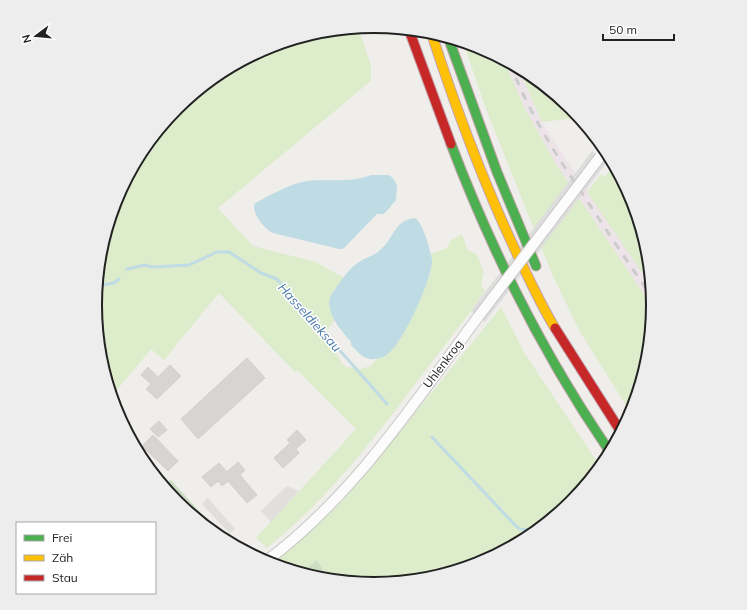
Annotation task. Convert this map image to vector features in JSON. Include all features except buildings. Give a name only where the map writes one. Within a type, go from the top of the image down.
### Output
[{"type":"highway","points":[[412,35],[442,122],[466,183],[491,240],[522,304],[569,389],[606,446]]},
{"type":"highway","points":[[434,40],[483,177],[509,236],[547,315],[584,376],[617,426]]},
{"type":"highway","points":[[450,44],[474,111],[539,275]]},
{"type":"highway","points":[[548,297],[573,356]]},
{"type":"street","name":"Uhlenkrog","points":[[271,557],[312,524],[350,483],[383,443],[601,156]]},
{"type":"shaded area","points":[[507,68],[523,77],[542,122],[644,275],[646,296],[556,164],[524,107]]},
{"type":"shaded area","points":[[287,486],[299,491],[271,522],[261,511]]},
{"type":"shaded area","points":[[208,498],[235,529],[230,534],[202,504]]},
{"type":"green space","points":[[360,34],[371,65],[371,81],[218,208],[253,246],[316,262],[344,278],[330,297],[330,306],[335,320],[323,335],[346,367],[360,369],[371,366],[377,359],[389,353],[430,275],[432,261],[431,254],[447,248],[451,240],[462,234],[467,249],[477,255],[484,272],[481,285],[485,291],[456,331],[358,457],[306,514],[267,548],[256,538],[356,429],[298,371],[295,372],[219,293],[164,360],[151,349],[116,391],[107,358],[102,323],[102,287],[104,269],[111,235],[122,201],[147,154],[169,126],[194,100],[238,69],[269,54],[303,42],[338,35]]},
{"type":"green space","points":[[465,49],[507,68],[524,107],[556,164],[646,296],[645,323],[640,358],[626,405],[580,332],[552,274],[486,109]]},
{"type":"green space","points":[[523,77],[553,100],[571,119],[542,122]]},
{"type":"green space","points":[[610,171],[625,201],[636,235],[644,275],[587,192],[601,174],[604,177]]},
{"type":"green space","points":[[501,307],[525,354],[596,461],[566,497],[539,521],[509,541],[461,563],[448,567],[443,565],[439,569],[409,575],[374,577],[325,573],[317,560],[306,569],[277,559],[325,518],[355,487]]},
{"type":"green space","points":[[164,478],[168,482],[171,480],[208,521],[194,510]]},
{"type":"green space","points":[[317,560],[325,573],[320,572],[306,569]]},
{"type":"water","points":[[371,175],[388,175],[392,177],[397,185],[396,200],[386,212],[383,214],[377,214],[343,249],[273,233],[262,224],[255,211],[255,203],[280,190],[300,182],[356,179]]},
{"type":"water","points":[[415,218],[421,225],[432,258],[430,271],[422,296],[402,336],[390,352],[378,359],[364,357],[351,345],[351,342],[335,320],[330,308],[329,301],[331,295],[355,265],[375,254],[385,246],[398,226],[403,222],[408,219]]},
{"type":"pier","points":[[592,151],[603,159],[606,164],[485,322],[471,311]]},
{"type":"waterway","name":"Hasseldieksau","points":[[127,269],[145,265],[152,267],[189,265],[217,252],[229,252],[261,273],[277,279],[387,404]]},
{"type":"waterway","name":"Hasseldieksau","points":[[102,285],[114,283],[119,279]]},
{"type":"waterway","name":"Hasseldieksau","points":[[432,437],[516,526],[520,529],[527,530]]},
{"type":"railway","points":[[513,71],[525,98],[553,148],[645,287]]},
{"type":"traffic: fast","points":[[451,44],[497,172],[536,266]]},
{"type":"traffic: fast","points":[[451,144],[484,224],[522,303],[564,379],[606,446]]},
{"type":"traffic: slow","points":[[433,40],[450,90],[482,175],[506,230],[545,311],[555,328]]},
{"type":"traffic: jam","points":[[411,35],[451,144]]},
{"type":"traffic: jam","points":[[555,328],[617,425]]}]
